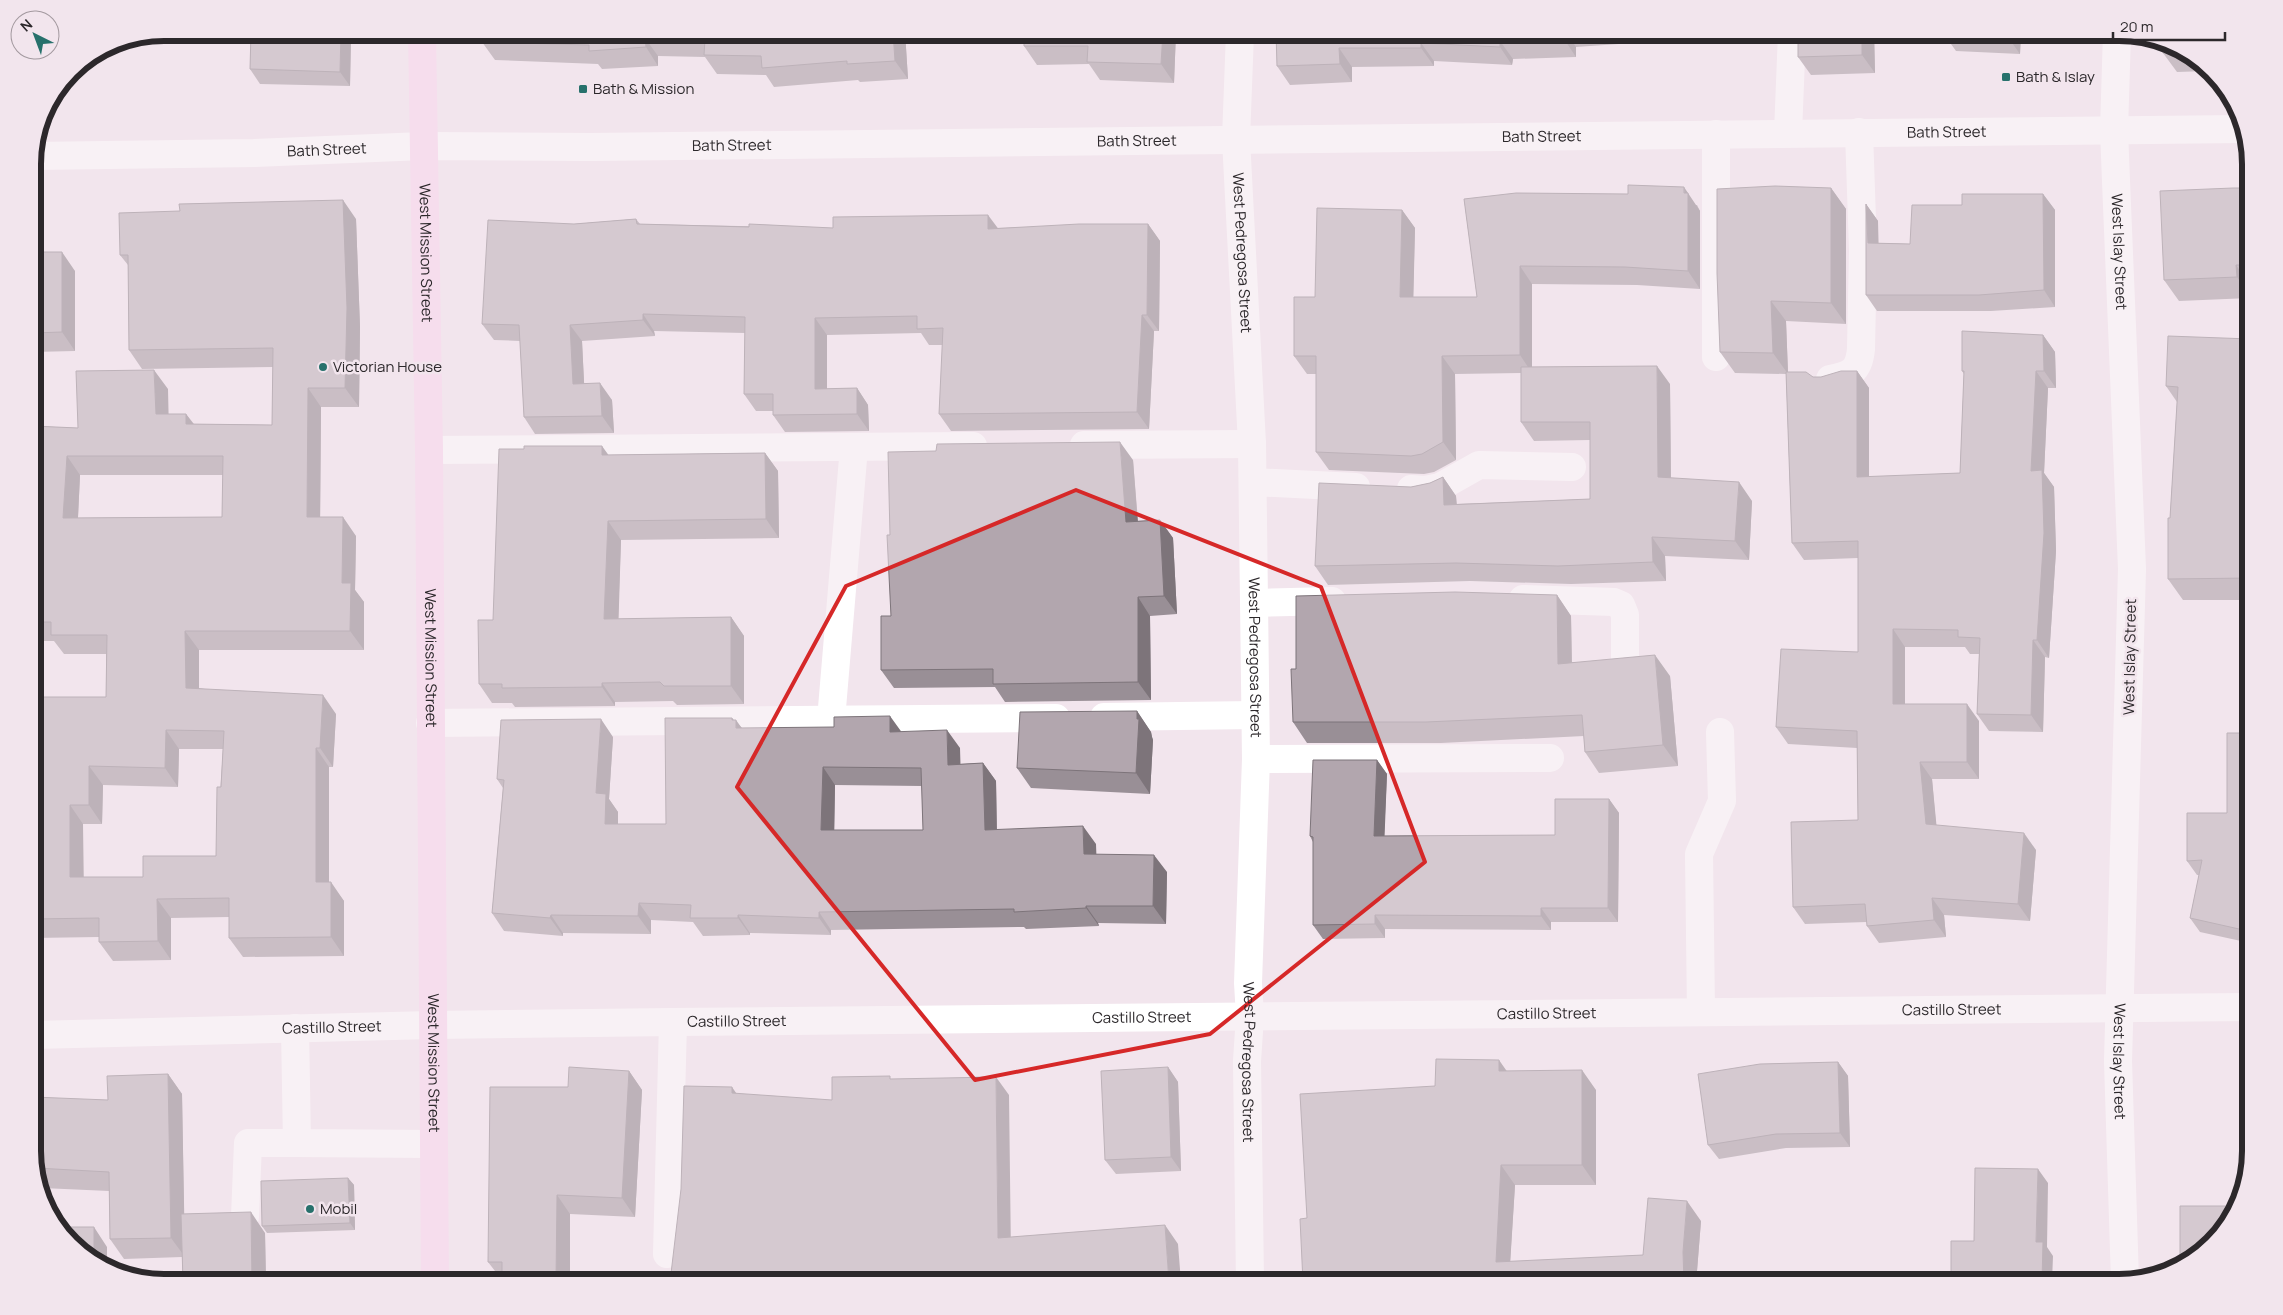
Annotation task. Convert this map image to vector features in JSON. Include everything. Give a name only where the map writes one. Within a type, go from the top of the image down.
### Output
[{"type":"main road","name":"West Mission Street","points":[[422,42],[428,450],[435,1274]]},
{"type":"street","name":"West Pedregosa Street","points":[[1240,41],[1236,139],[1252,444],[1256,759],[1248,983],[1250,1016],[1247,1061],[1250,1274]]},
{"type":"street","points":[[1788,133],[1792,41]]},
{"type":"street","name":"West Islay Street","points":[[2117,41],[2114,130],[2132,569],[2118,1066],[2125,1274]]},
{"type":"street","name":"Bath Street","points":[[42,156],[254,153],[423,146],[600,146],[2236,129]]},
{"type":"street","points":[[1830,379],[1846,376],[1860,363],[1863,250],[1859,132]]},
{"type":"street","points":[[1716,134],[1716,357]]},
{"type":"street","points":[[1063,446],[1252,444]]},
{"type":"street","points":[[428,450],[993,446]]},
{"type":"street","points":[[831,720],[854,447]]},
{"type":"street","points":[[1252,482],[1425,490],[1440,487],[1479,465],[1572,467]]},
{"type":"street","points":[[1499,598],[1614,602],[1621,605],[1625,615],[1625,657]]},
{"type":"street","points":[[1254,603],[1352,600]]},
{"type":"street","points":[[430,722],[1255,716]]},
{"type":"street","points":[[1701,1012],[1699,854],[1722,801],[1720,732]]},
{"type":"street","points":[[1256,759],[1550,758]]},
{"type":"street","name":"Castillo Street","points":[[42,1035],[432,1025],[2242,1007]]},
{"type":"street","points":[[667,1254],[673,1022]]},
{"type":"street","points":[[295,1028],[297,1143]]},
{"type":"street","points":[[245,1217],[248,1144],[433,1144]]},
{"type":"highlighted area","points":[[1076,490],[1321,587],[1425,862],[1210,1034],[975,1080],[737,787],[846,586]]},
{"type":"building","points":[[1162,41],[1161,64],[1087,62],[1088,46],[1024,46],[1024,42]]},
{"type":"building","points":[[1276,41],[1500,41],[1500,47],[1421,43],[1421,48],[1339,48],[1340,64],[1277,66]]},
{"type":"building","points":[[1798,41],[1862,41],[1862,55],[1798,57]]},
{"type":"building","points":[[251,42],[341,42],[340,72],[250,69]]},
{"type":"building","points":[[482,42],[645,42],[646,47],[589,51],[589,45]]},
{"type":"building","points":[[705,42],[894,42],[895,61],[847,64],[847,61],[762,68],[761,56],[704,55]]},
{"type":"building","points":[[1628,185],[1684,187],[1684,193],[1688,193],[1688,271],[1625,267],[1520,266],[1520,355],[1442,356],[1443,442],[1422,454],[1411,456],[1316,452],[1316,356],[1294,356],[1294,297],[1315,297],[1317,208],[1402,210],[1400,297],[1477,297],[1464,199],[1516,193],[1628,194]]},
{"type":"building","points":[[1775,186],[1831,188],[1831,303],[1771,301],[1773,353],[1720,352],[1717,273],[1717,189]]},
{"type":"building","points":[[2241,188],[2241,265],[2236,265],[2237,277],[2164,280],[2160,191]]},
{"type":"building","points":[[1962,194],[2043,194],[2044,290],[1979,295],[1866,295],[1866,204],[1868,243],[1910,244],[1912,205],[1962,205]]},
{"type":"building","points":[[343,200],[347,308],[345,388],[308,388],[307,517],[343,517],[342,583],[351,583],[350,631],[185,631],[186,688],[323,695],[320,748],[316,748],[316,882],[331,882],[331,937],[229,938],[229,898],[157,899],[158,941],[99,942],[99,918],[42,919],[42,697],[106,697],[107,635],[51,635],[51,622],[42,622],[42,426],[78,428],[76,371],[154,370],[156,414],[186,414],[186,424],[272,425],[273,348],[129,350],[128,255],[120,255],[119,213],[180,211],[179,204]],"holes":[[[67,456],[223,456],[222,517],[63,518]],[[166,730],[224,731],[221,787],[217,787],[216,856],[143,856],[143,877],[70,877],[70,805],[89,805],[89,766],[165,768]]]},
{"type":"building","points":[[988,215],[988,229],[1079,224],[1148,224],[1147,315],[1142,315],[1137,412],[939,414],[943,328],[917,329],[917,316],[815,318],[815,389],[857,388],[857,414],[773,415],[773,394],[744,394],[745,317],[643,314],[643,320],[570,325],[573,384],[600,383],[602,416],[524,417],[519,325],[482,324],[488,220],[574,224],[636,219],[637,224],[749,227],[749,224],[833,228],[833,217]]},
{"type":"building","points":[[42,252],[62,252],[62,332],[42,333]]},
{"type":"building","points":[[1962,331],[2043,335],[2044,371],[2036,371],[2031,471],[2042,470],[2044,533],[2037,640],[2033,640],[2031,715],[1977,714],[1980,638],[1958,637],[1958,630],[1893,629],[1893,704],[1967,704],[1967,762],[1920,762],[1926,824],[2024,833],[2018,904],[1932,898],[1934,920],[1867,926],[1865,904],[1793,907],[1791,822],[1858,820],[1857,731],[1776,727],[1781,649],[1858,652],[1858,541],[1792,543],[1786,372],[1806,372],[1813,377],[1821,377],[1841,371],[1857,371],[1857,477],[1960,473],[1964,371],[1962,371]]},
{"type":"building","points":[[2168,336],[2241,339],[2241,578],[2168,579],[2168,518],[2170,518],[2178,387],[2166,386]]},
{"type":"building","points":[[1657,366],[1658,477],[1739,482],[1735,541],[1652,537],[1653,562],[1558,566],[1456,563],[1315,566],[1319,483],[1411,487],[1430,483],[1443,477],[1444,505],[1590,499],[1590,422],[1521,422],[1521,367]]},
{"type":"building","points":[[1120,442],[1126,522],[1160,520],[1164,596],[1138,597],[1138,682],[993,684],[993,669],[881,670],[881,616],[891,616],[887,535],[890,535],[888,452],[936,451],[937,444]]},
{"type":"building","points":[[524,446],[602,446],[602,455],[765,453],[766,519],[608,521],[604,619],[731,617],[731,686],[664,686],[660,682],[602,683],[602,687],[502,688],[502,684],[479,684],[478,620],[493,620],[499,449],[524,449]]},
{"type":"building","points":[[1455,592],[1557,595],[1558,664],[1655,655],[1663,745],[1585,752],[1582,715],[1426,722],[1293,722],[1291,669],[1296,669],[1296,596]]},
{"type":"building","points":[[1137,711],[1137,719],[1139,719],[1136,773],[1017,768],[1020,712]]},
{"type":"building","points":[[890,716],[890,732],[947,730],[948,765],[983,763],[985,830],[1083,826],[1084,854],[1154,855],[1153,906],[1086,906],[1086,908],[1014,912],[1014,909],[819,912],[819,918],[738,915],[738,918],[690,918],[691,905],[639,903],[638,916],[551,915],[550,918],[492,913],[504,780],[497,779],[501,720],[601,719],[596,793],[606,794],[605,824],[666,824],[665,718],[732,718],[732,720],[736,720],[736,728],[834,727],[834,717]],"holes":[[[823,767],[921,768],[923,830],[821,830]]]},
{"type":"building","points":[[2227,733],[2242,733],[2242,930],[2190,918],[2202,860],[2187,861],[2187,813],[2227,813]]},
{"type":"building","points":[[1313,760],[1377,760],[1374,836],[1555,835],[1555,799],[1609,799],[1608,908],[1541,908],[1541,916],[1375,915],[1375,924],[1313,925],[1313,837],[1310,836]]},
{"type":"building","points":[[1436,1059],[1499,1060],[1499,1071],[1582,1070],[1582,1165],[1501,1165],[1496,1262],[1643,1255],[1648,1198],[1687,1201],[1683,1252],[1684,1274],[1303,1274],[1300,1219],[1307,1218],[1300,1094],[1435,1086]]},
{"type":"building","points":[[1838,1062],[1840,1133],[1776,1134],[1708,1145],[1698,1074],[1760,1064]]},
{"type":"building","points":[[569,1067],[629,1071],[622,1198],[557,1195],[556,1274],[502,1274],[502,1262],[488,1262],[490,1087],[568,1087]]},
{"type":"building","points":[[1168,1067],[1171,1157],[1105,1160],[1101,1071]]},
{"type":"building","points":[[168,1074],[171,1238],[110,1239],[109,1172],[43,1168],[42,1097],[108,1100],[107,1076]]},
{"type":"building","points":[[890,1076],[890,1079],[996,1077],[998,1238],[1165,1225],[1168,1274],[671,1274],[681,1189],[684,1086],[732,1087],[732,1093],[832,1100],[832,1077]]},
{"type":"building","points":[[1975,1168],[2038,1169],[2036,1242],[2043,1242],[2042,1274],[1951,1274],[1951,1241],[1974,1241]]},
{"type":"building","name":"Mobil","points":[[348,1178],[350,1223],[262,1226],[261,1181]]},
{"type":"building","points":[[2180,1206],[2228,1206],[2206,1238],[2180,1257]]},
{"type":"building","points":[[251,1212],[252,1274],[183,1274],[181,1214]]},
{"type":"building","points":[[68,1227],[94,1227],[94,1251],[77,1238]]},
{"type":"place","name":"Bath & Islay","points":[[2006,77]]},
{"type":"place","name":"Bath & Mission","points":[[583,89]]},
{"type":"place","name":"Victorian House","points":[[323,367]]},
{"type":"place","name":"Mobil","points":[[310,1209]]}]
